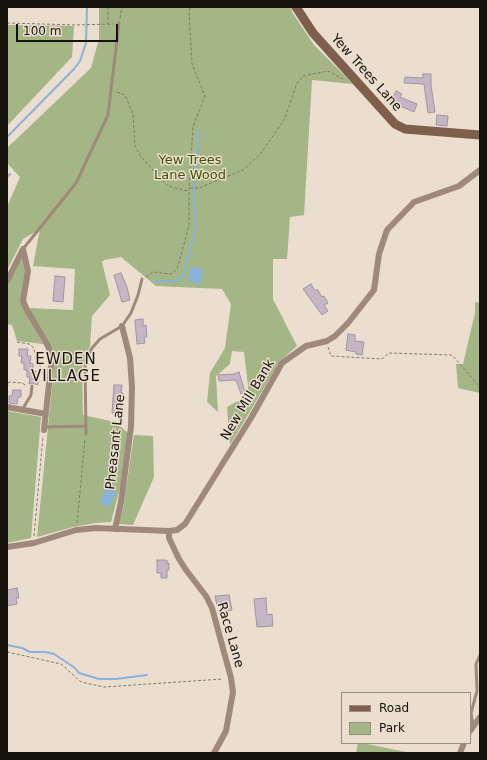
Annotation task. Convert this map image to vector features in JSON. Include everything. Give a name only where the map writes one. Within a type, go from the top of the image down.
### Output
[{"type":"street","name":"Yew Trees Lane","points":[[296,7],[313,33],[395,124],[405,129],[480,135]]},
{"type":"street","name":"New Mill Bank","points":[[7,548],[34,543],[76,530],[96,528],[169,531],[177,530],[185,524],[251,418],[282,363],[306,346],[327,341],[335,336],[348,323],[374,290],[379,254],[387,230],[414,202],[459,186],[480,170]]},
{"type":"street","points":[[7,281],[23,249]]},
{"type":"street","points":[[23,249],[28,271],[23,301],[48,346],[51,355],[44,428]]},
{"type":"street","name":"Pheasant Lane","points":[[114,529],[121,502],[131,427],[132,387],[130,358],[122,326]]},
{"type":"street","points":[[7,407],[46,414]]},
{"type":"street","name":"Race Lane","points":[[169,531],[169,538],[179,559],[206,596],[212,608],[231,678],[233,692],[226,731],[214,753]]},
{"type":"street","points":[[472,729],[480,717]]},
{"type":"lane","points":[[23,249],[76,183],[108,116],[119,23]]},
{"type":"lane","points":[[86,434],[85,361],[92,348],[100,339],[122,326],[131,313],[142,279]]},
{"type":"lane","points":[[22,410],[31,395],[32,386]]},
{"type":"lane","points":[[44,428],[86,426]]},
{"type":"lane","points":[[472,729],[471,713],[477,691],[476,664],[480,655]]},
{"type":"path","points":[[7,23],[76,25],[108,24],[108,7]]},
{"type":"path","points":[[119,23],[122,7]]},
{"type":"path","points":[[142,279],[153,272],[172,274],[177,269],[189,226],[189,188],[193,127],[205,96],[192,64],[189,13],[190,7]]},
{"type":"path","points":[[189,188],[199,188],[243,170],[261,153],[284,120],[297,83],[303,76],[328,71],[351,82],[355,79]]},
{"type":"path","points":[[111,90],[125,95],[133,114],[135,146],[142,157],[168,186],[189,192]]},
{"type":"path","points":[[17,342],[29,344],[33,347],[44,376]]},
{"type":"path","points":[[327,344],[331,356],[382,359],[389,353],[452,355],[480,388]]},
{"type":"path","points":[[7,388],[9,382],[22,383],[25,386],[32,386]]},
{"type":"path","points":[[34,543],[44,428]]},
{"type":"path","points":[[76,530],[86,434]]},
{"type":"path","points":[[7,652],[61,664],[81,682],[104,687],[231,678]]},
{"type":"green space","name":"Yew Trees Lane Wood","points":[[99,7],[291,7],[292,12],[314,45],[353,84],[312,80],[304,215],[290,217],[287,259],[273,259],[273,299],[297,346],[280,361],[230,445],[227,407],[249,395],[244,352],[232,351],[230,364],[216,376],[218,412],[207,402],[210,373],[225,348],[231,304],[222,289],[156,286],[121,257],[104,260],[102,262],[110,295],[92,316],[90,346],[82,365],[83,415],[115,422],[128,433],[120,488],[111,522],[73,527],[37,537],[54,367],[29,308],[73,310],[75,269],[33,266],[40,229],[23,239],[7,270],[7,207],[20,177],[7,163],[7,148],[91,68],[99,39]]},
{"type":"green space","points":[[7,25],[74,26],[72,57],[7,126]]},
{"type":"green space","points":[[22,255],[26,272],[23,307],[43,344],[17,341],[12,325],[7,324],[7,286]]},
{"type":"green space","points":[[475,302],[480,303],[480,393],[458,388],[456,364],[463,364],[475,313]]},
{"type":"green space","points":[[7,411],[41,417],[31,538],[7,543]]},
{"type":"green space","points":[[134,435],[153,436],[154,477],[133,525],[118,524],[123,509]]},
{"type":"green space","points":[[358,744],[367,744],[411,753],[356,753]]},
{"type":"water","points":[[191,267],[203,269],[201,284],[188,281]]},
{"type":"water","points":[[111,487],[115,492],[111,504],[106,507],[100,501],[107,488]]},
{"type":"building","points":[[423,74],[431,74],[435,112],[428,113],[424,84],[404,83],[405,77],[423,78]]},
{"type":"building","points":[[396,91],[402,94],[400,97],[417,104],[414,112],[391,102]]},
{"type":"building","points":[[437,115],[448,116],[447,126],[436,125]]},
{"type":"building","points":[[121,273],[127,287],[130,300],[122,302],[114,275]]},
{"type":"building","points":[[55,276],[65,277],[63,302],[53,301]]},
{"type":"building","points":[[311,284],[315,291],[317,289],[322,297],[324,296],[328,303],[324,305],[328,311],[322,315],[303,289]]},
{"type":"building","points":[[143,319],[143,326],[146,325],[147,337],[144,337],[145,343],[137,344],[135,320]]},
{"type":"building","points":[[348,334],[355,335],[355,341],[364,342],[362,355],[346,350]]},
{"type":"building","points":[[19,349],[28,349],[27,356],[31,356],[30,363],[33,364],[33,371],[36,371],[35,378],[38,378],[38,385],[32,383],[29,384],[30,377],[27,377],[27,370],[24,370],[24,363],[21,363],[22,356],[19,356]]},
{"type":"building","points":[[239,372],[245,392],[241,394],[236,380],[219,381],[218,375],[234,374]]},
{"type":"building","points":[[114,385],[122,385],[121,393],[123,393],[123,397],[120,413],[112,413]]},
{"type":"building","points":[[13,390],[21,390],[21,397],[18,397],[17,404],[9,403],[9,396],[12,396]]},
{"type":"building","points":[[157,560],[167,560],[167,563],[169,563],[167,578],[161,578],[161,573],[157,573]]},
{"type":"building","points":[[17,588],[19,598],[16,598],[17,604],[7,606],[7,590]]},
{"type":"building","points":[[229,595],[232,610],[224,611],[224,605],[217,606],[215,596]]},
{"type":"building","points":[[266,598],[267,615],[272,614],[273,626],[257,627],[254,599]]},
{"type":"waterway","points":[[7,137],[74,69],[80,61],[86,43],[87,7]]},
{"type":"waterway","points":[[155,281],[175,281],[183,277],[196,227],[194,195],[199,130]]},
{"type":"waterway","points":[[7,177],[10,174]]},
{"type":"waterway","points":[[7,645],[22,648],[30,652],[45,652],[54,654],[75,668],[79,673],[99,679],[116,679],[147,675]]},
{"type":"district","name":"EWDEN VILLAGE","points":[[66,368]]}]
